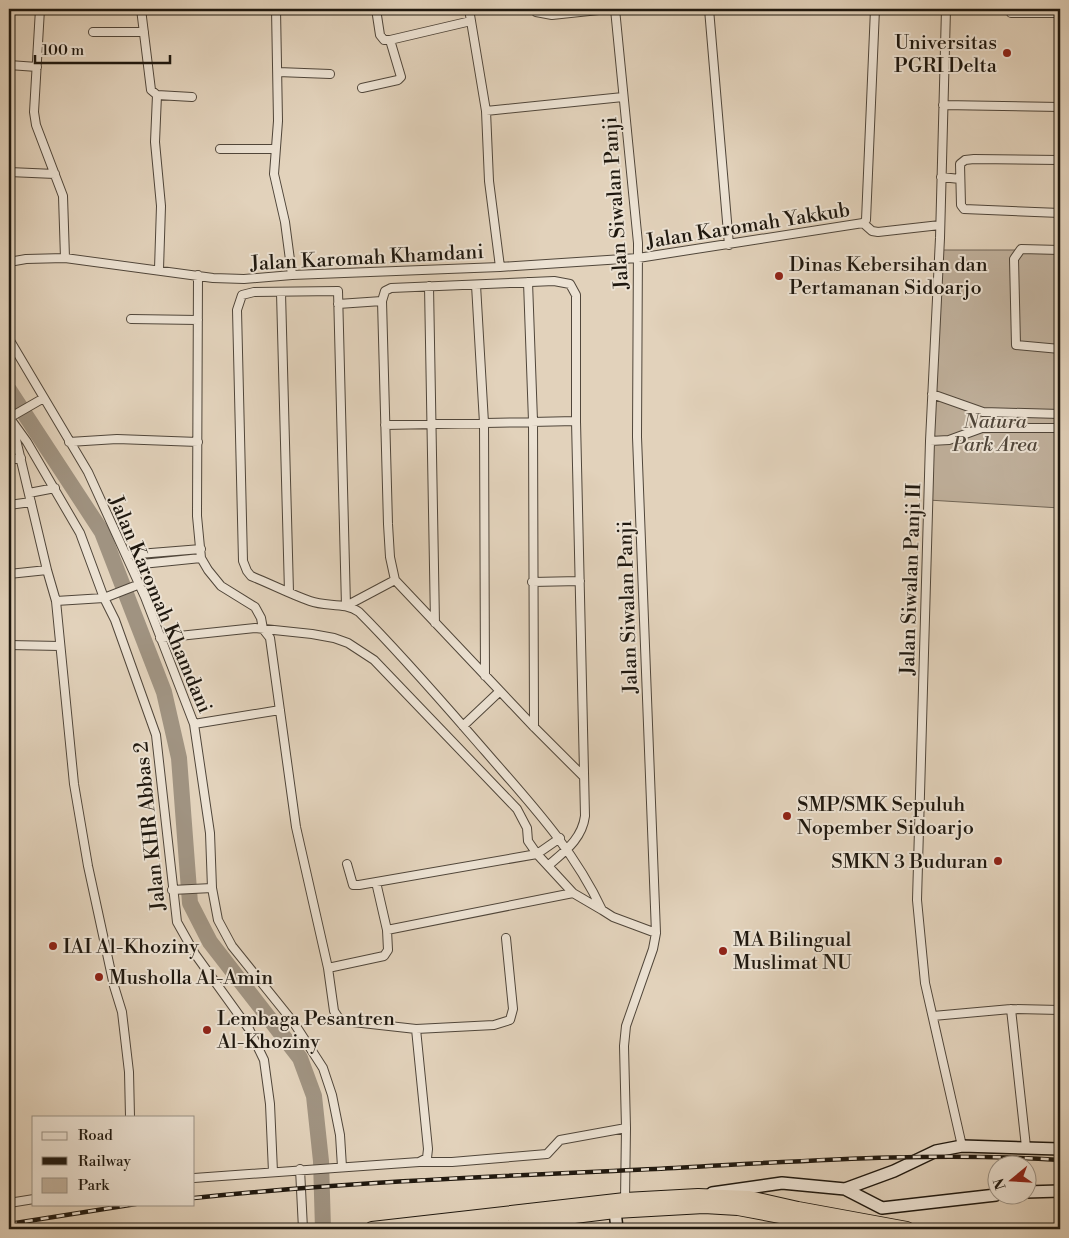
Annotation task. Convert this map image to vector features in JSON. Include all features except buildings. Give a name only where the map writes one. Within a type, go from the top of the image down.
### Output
[{"type":"highway","points":[[372,1229],[625,1200],[698,1196],[749,1198],[798,1210],[907,1229]]},
{"type":"highway","points":[[470,1229],[615,1211],[704,1206],[738,1208],[849,1229]]},
{"type":"street","points":[[52,9],[40,9],[34,112],[36,125],[63,196],[65,258]]},
{"type":"street","points":[[142,9],[149,84],[154,94],[192,97]]},
{"type":"street","points":[[276,9],[278,72],[278,121],[275,149],[276,185],[285,222],[292,275]]},
{"type":"street","points":[[376,9],[380,35],[384,40],[470,21]]},
{"type":"street","points":[[469,9],[486,111],[489,181],[500,267]]},
{"type":"street","points":[[536,12],[552,15],[608,9]]},
{"type":"street","name":"Jalan Siwalan Panji","points":[[615,9],[638,258],[638,437],[656,933],[654,949],[631,1007],[626,1026],[624,1046],[625,1200]]},
{"type":"street","points":[[709,9],[729,245]]},
{"type":"street","points":[[875,9],[866,220],[863,223],[872,231],[878,232],[940,225]]},
{"type":"street","name":"Jalan Siwalan Panji II","points":[[946,9],[940,225],[930,441],[917,900],[924,983],[933,1016],[953,1115],[962,1146]]},
{"type":"street","points":[[1011,13],[1060,13]]},
{"type":"street","points":[[93,32],[144,32]]},
{"type":"street","points":[[362,88],[400,79],[400,71],[390,40]]},
{"type":"street","points":[[9,65],[37,67]]},
{"type":"street","points":[[278,72],[330,74]]},
{"type":"street","points":[[157,95],[155,142],[161,206],[160,269]]},
{"type":"street","points":[[486,111],[623,98]]},
{"type":"street","points":[[943,105],[1060,106]]},
{"type":"street","points":[[220,149],[275,149]]},
{"type":"street","points":[[1060,160],[965,160],[960,164],[961,205],[966,210],[1060,213]]},
{"type":"street","points":[[9,172],[55,174]]},
{"type":"street","points":[[941,177],[960,178]]},
{"type":"street","name":"Jalan Karomah Yakkub","points":[[638,258],[863,223]]},
{"type":"street","points":[[1060,250],[1021,249],[1017,252],[1014,259],[1014,304],[1016,345],[1060,349]]},
{"type":"street","name":"Jalan Karomah Khamdani","points":[[9,262],[26,259],[65,258],[244,279],[292,275],[500,267],[638,258]]},
{"type":"street","points":[[339,274],[338,304],[346,606]]},
{"type":"street","points":[[198,275],[198,516],[201,558],[221,586],[255,607],[262,618],[263,629],[270,638],[296,827],[328,968],[334,1011],[340,1020],[416,1028],[494,1025],[510,1020],[513,1009],[506,938]]},
{"type":"street","points":[[528,282],[533,421],[532,582],[534,727]]},
{"type":"street","points":[[549,865],[574,842],[584,824],[584,776],[576,421],[576,295],[570,284],[564,282],[391,288],[385,291],[382,302],[390,557],[395,580],[534,727],[584,776]]},
{"type":"street","points":[[476,285],[484,423],[485,676]]},
{"type":"street","points":[[429,286],[435,623]]},
{"type":"street","points":[[338,291],[248,293],[242,295],[238,302],[243,560],[247,571],[251,576],[318,603],[346,606],[359,612],[372,624],[560,838],[590,885],[602,910]]},
{"type":"street","points":[[281,293],[289,592]]},
{"type":"street","points":[[338,304],[382,302]]},
{"type":"street","points":[[131,318],[198,320]]},
{"type":"street","name":"Jalan Karomah Khamdani","points":[[9,339],[42,399],[88,472],[132,566],[136,586],[160,638],[194,724],[210,833],[209,888],[218,920],[224,933],[244,962],[294,1023],[328,1080],[340,1135],[342,1167]]},
{"type":"street","points":[[932,394],[983,412],[1060,414]]},
{"type":"street","points":[[42,399],[12,418],[46,570],[56,601],[76,793],[88,866],[114,986],[122,1012],[130,1116]]},
{"type":"street","points":[[982,428],[983,412]]},
{"type":"street","name":"Jalan KHR Abbas 2","points":[[12,418],[80,533],[104,598],[115,620],[156,736],[174,890],[174,910],[182,933],[249,1029],[264,1060],[270,1104],[273,1172]]},
{"type":"street","points":[[385,425],[576,421]]},
{"type":"street","points":[[930,441],[949,440],[982,428],[1060,428]]},
{"type":"street","points":[[69,442],[117,439],[198,442]]},
{"type":"street","points":[[9,460],[21,458]]},
{"type":"street","points":[[29,493],[55,488]]},
{"type":"street","points":[[9,505],[31,502]]},
{"type":"street","points":[[126,555],[200,549]]},
{"type":"street","points":[[132,566],[201,558]]},
{"type":"street","points":[[9,574],[46,570]]},
{"type":"street","points":[[346,606],[395,580]]},
{"type":"street","points":[[532,582],[580,581]]},
{"type":"street","points":[[56,601],[104,598],[136,586]]},
{"type":"street","points":[[160,638],[248,628],[312,634],[348,643],[374,660],[517,809],[527,828],[528,841],[537,854],[573,892],[613,917],[656,933]]},
{"type":"street","points":[[9,645],[60,646]]},
{"type":"street","points":[[463,726],[500,691]]},
{"type":"street","points":[[194,724],[280,710]]},
{"type":"street","points":[[347,864],[354,885],[537,854],[560,838]]},
{"type":"street","points":[[328,968],[384,956],[388,950],[387,930],[376,882]]},
{"type":"street","points":[[174,890],[209,888]]},
{"type":"street","points":[[387,930],[573,892]]},
{"type":"street","points":[[1011,1010],[1026,1147]]},
{"type":"street","points":[[933,1016],[1011,1010],[1060,1010]]},
{"type":"street","points":[[416,1028],[428,1149],[426,1158],[419,1162]]},
{"type":"street","points":[[195,1178],[312,1168],[452,1162],[547,1154],[560,1140],[626,1128]]},
{"type":"street","points":[[845,1189],[894,1171],[932,1152],[962,1146],[1060,1149]]},
{"type":"street","points":[[300,1169],[303,1229]]},
{"type":"street","points":[[698,1196],[782,1183],[845,1189],[882,1208],[986,1196]]},
{"type":"street","points":[[1036,1192],[1060,1191]]},
{"type":"street","points":[[9,1203],[32,1199]]},
{"type":"street","points":[[615,1211],[618,1229]]},
{"type":"green space","name":"Natura Park Area","points":[[938,250],[1060,250],[1060,508],[928,500]]},
{"type":"waterway","points":[[9,390],[102,532],[164,692],[179,758],[190,903],[210,942],[300,1058],[314,1096],[321,1161],[323,1229]]},
{"type":"railway","points":[[195,1198],[251,1192],[424,1180],[807,1161],[908,1157],[1060,1160]]},
{"type":"railway","points":[[9,1224],[123,1206]]},
{"type":"place","name":"Universitas PGRI Delta","points":[[1007,53]]},
{"type":"place","name":"Dinas Kebersihan dan Pertamanan Sidoarjo","points":[[779,276]]},
{"type":"place","name":"SMP/SMK Sepuluh Nopember Sidoarjo","points":[[787,816]]},
{"type":"place","name":"SMKN 3 Buduran","points":[[998,861]]},
{"type":"place","name":"IAI Al-Khoziny","points":[[53,946]]},
{"type":"place","name":"MA Bilingual Muslimat NU","points":[[723,951]]},
{"type":"place","name":"Musholla Al-Amin","points":[[99,977]]},
{"type":"place","name":"Lembaga Pesantren Al-Khoziny","points":[[207,1030]]}]
